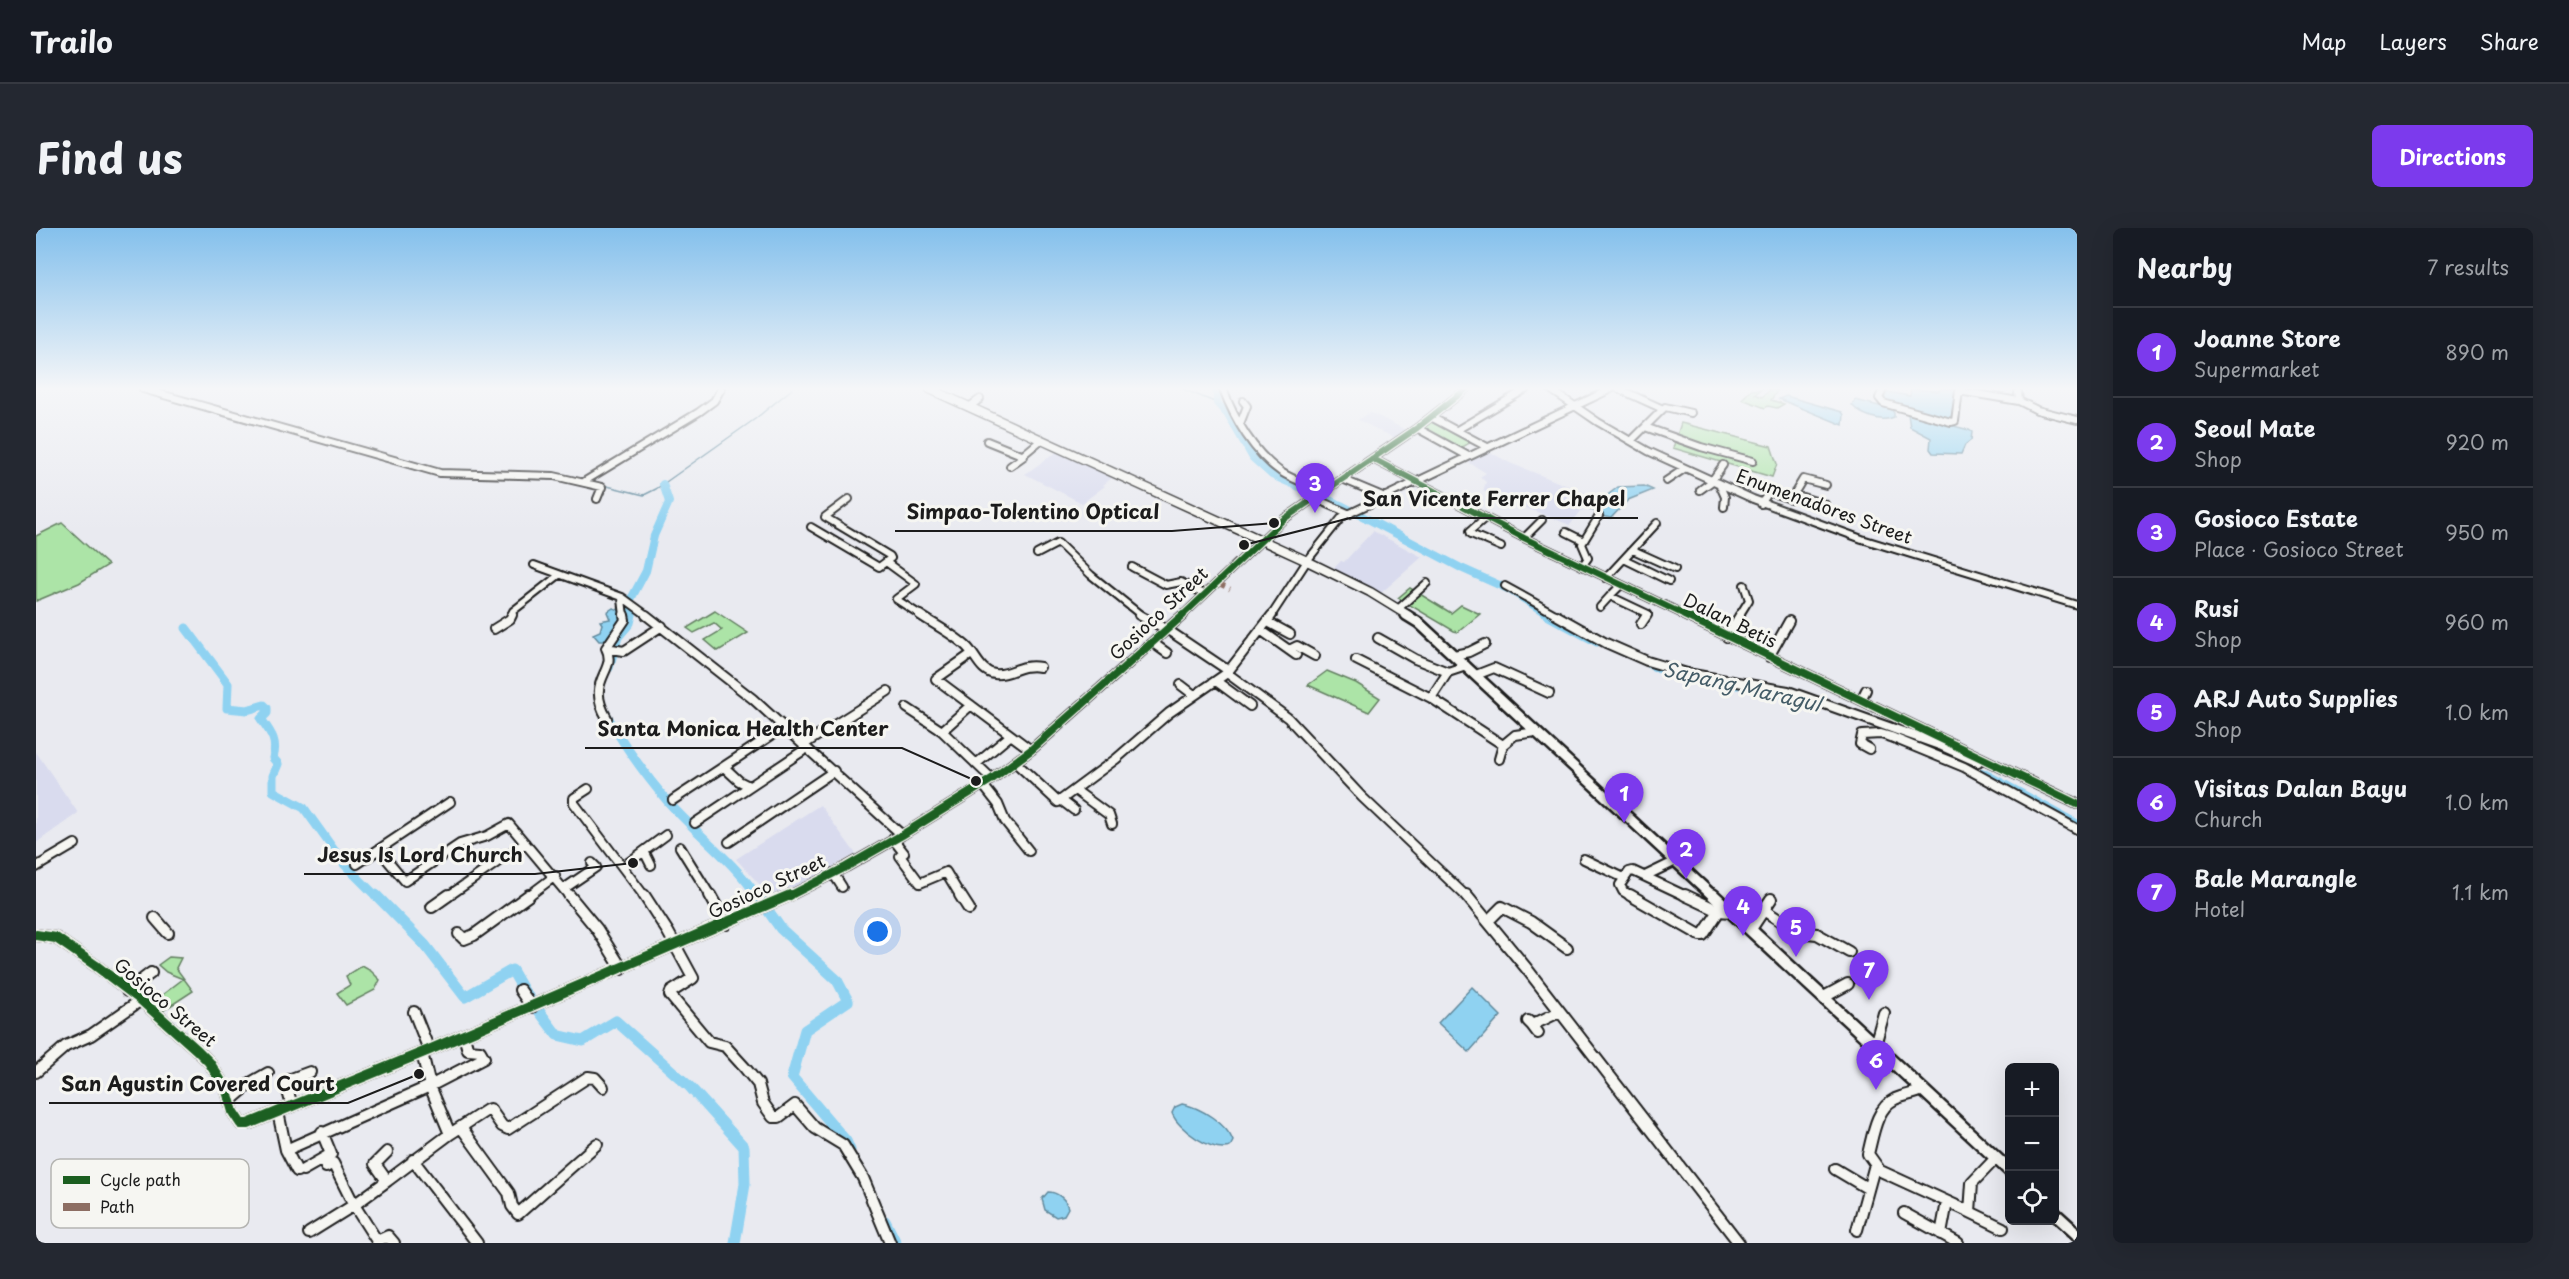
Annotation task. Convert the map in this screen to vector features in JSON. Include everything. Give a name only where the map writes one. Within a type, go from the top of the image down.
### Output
[{"type":"main road","points":[[1033,436],[1307,561],[1419,622],[2005,1166]]},
{"type":"main road","points":[[2059,1217],[2077,1234]]},
{"type":"street","points":[[310,436],[440,473],[554,476],[585,482],[602,487],[597,498]]},
{"type":"street","points":[[585,482],[659,436]]},
{"type":"street","points":[[1250,436],[1279,470],[1322,492]]},
{"type":"street","name":"Gosioco Street","points":[[36,934],[63,942],[141,1000],[209,1062],[231,1100],[233,1112],[243,1125],[464,1036],[764,908],[902,835],[992,779],[1031,750],[1168,630],[1260,540],[1322,492],[1405,436]]},
{"type":"street","points":[[1432,436],[1468,456]]},
{"type":"street","points":[[1468,436],[1487,447]]},
{"type":"street","points":[[1015,762],[1059,802],[1116,759],[1169,713],[1228,672],[1263,631],[1307,561],[1342,517],[1511,436]]},
{"type":"street","name":"Enumenadores Street","points":[[1623,436],[1711,482],[1761,504],[1851,537],[2074,604]]},
{"type":"street","points":[[1631,441],[1636,436]]},
{"type":"street","points":[[1671,436],[1753,461]]},
{"type":"street","points":[[1010,466],[1041,440]]},
{"type":"street","points":[[987,441],[1023,455]]},
{"type":"street","name":"Dalan Betis","points":[[1373,459],[1524,538],[2077,804]]},
{"type":"street","points":[[1700,490],[1711,482],[1723,465]]},
{"type":"street","points":[[1666,481],[1684,468]]},
{"type":"street","points":[[1342,478],[1385,497]]},
{"type":"street","points":[[1783,512],[1803,479],[1825,487]]},
{"type":"street","points":[[1720,486],[1725,497],[1724,507]]},
{"type":"street","points":[[1761,504],[1769,492],[1826,504]]},
{"type":"street","points":[[1791,497],[1817,506]]},
{"type":"street","points":[[1314,498],[1350,514]]},
{"type":"street","points":[[810,527],[879,567],[886,562],[890,556],[825,517],[849,499]]},
{"type":"street","points":[[1582,566],[1587,560],[1582,546],[1599,516]]},
{"type":"street","points":[[1485,518],[1470,531],[1471,534],[1501,547]]},
{"type":"street","points":[[1524,538],[1542,520]]},
{"type":"street","points":[[1606,578],[1657,523]]},
{"type":"street","points":[[1566,532],[1584,541]]},
{"type":"street","points":[[1037,554],[1058,543],[1138,615],[1168,630],[1288,718],[1362,797],[1463,892],[1488,921],[1739,1243]]},
{"type":"street","points":[[1633,550],[1675,569]]},
{"type":"street","points":[[1624,560],[1670,581]]},
{"type":"street","points":[[886,562],[915,582],[915,585],[896,599],[968,647],[970,655],[984,671],[991,674],[1013,671],[1031,663],[1040,667]]},
{"type":"street","points":[[534,566],[622,597],[662,626],[753,699],[902,835]]},
{"type":"street","points":[[1132,567],[1166,585],[1173,580],[1180,580],[1204,594]]},
{"type":"street","points":[[494,629],[510,619],[513,611],[559,575]]},
{"type":"street","points":[[1398,609],[1427,583]]},
{"type":"street","points":[[1600,607],[1622,585]]},
{"type":"street","points":[[1727,637],[1749,600],[1744,585]]},
{"type":"street","points":[[1505,586],[1606,643],[1647,661],[1687,673],[1788,691],[1942,746],[1984,765],[1990,763]]},
{"type":"street","points":[[1610,596],[1648,614],[1641,624]]},
{"type":"street","points":[[607,718],[599,703],[598,690],[602,675],[610,663],[611,649],[625,620],[627,601]]},
{"type":"street","points":[[1769,657],[1789,621]]},
{"type":"street","points":[[1268,622],[1290,634]]},
{"type":"street","points":[[611,649],[624,651],[633,647],[662,626]]},
{"type":"street","points":[[1263,631],[1296,656]]},
{"type":"street","points":[[1378,638],[1415,659],[1448,672]]},
{"type":"street","points":[[1153,643],[1167,653]]},
{"type":"street","points":[[1454,655],[1469,652],[1485,644]]},
{"type":"street","points":[[1289,650],[1298,646],[1316,656]]},
{"type":"street","points":[[970,655],[936,679],[1031,750]]},
{"type":"street","points":[[1356,660],[1431,698],[1503,745]]},
{"type":"street","points":[[1431,698],[1448,672],[1466,666]]},
{"type":"street","points":[[1476,675],[1494,668],[1549,693]]},
{"type":"street","points":[[1216,681],[1250,706]]},
{"type":"street","points":[[1181,685],[1194,695]]},
{"type":"street","points":[[1861,700],[1866,690]]},
{"type":"street","points":[[695,823],[888,691]]},
{"type":"street","points":[[942,731],[971,705]]},
{"type":"street","points":[[907,708],[942,731],[992,779]]},
{"type":"street","points":[[673,800],[784,728]]},
{"type":"street","points":[[1498,759],[1503,745],[1515,735],[1536,732]]},
{"type":"street","points":[[1869,749],[1859,741],[1862,735],[1881,734],[1891,737],[1964,767],[2077,829]]},
{"type":"street","points":[[976,764],[1011,735]]},
{"type":"street","points":[[724,767],[749,786]]},
{"type":"street","points":[[729,842],[834,771]]},
{"type":"street","points":[[983,784],[998,804],[1005,821],[1029,851]]},
{"type":"street","points":[[588,789],[573,800],[624,866],[677,946],[693,978],[670,995],[709,1042],[724,1046],[745,1068],[758,1084],[763,1102],[773,1117],[779,1117],[795,1105],[815,1128],[843,1145],[863,1178],[890,1243]]},
{"type":"street","points":[[1076,790],[1109,815],[1112,824]]},
{"type":"street","points":[[1061,800],[1074,810]]},
{"type":"street","points":[[357,864],[450,802]]},
{"type":"street","points":[[379,850],[405,881],[451,849],[487,836],[509,824],[565,888],[605,940],[622,969]]},
{"type":"street","points":[[624,866],[666,835]]},
{"type":"street","points":[[893,839],[904,853],[900,856],[920,883],[946,872],[969,909]]},
{"type":"street","points":[[432,907],[525,843]]},
{"type":"street","points":[[36,867],[75,844]]},
{"type":"street","points":[[680,847],[693,865],[726,924]]},
{"type":"street","points":[[644,851],[651,865]]},
{"type":"street","points":[[1584,859],[1624,878]]},
{"type":"street","points":[[1645,876],[1676,861]]},
{"type":"street","points":[[565,888],[596,867],[592,863]]},
{"type":"street","points":[[1719,911],[1703,935],[1696,934],[1620,888],[1624,878],[1632,871],[1719,911],[1733,912]]},
{"type":"street","points":[[832,873],[842,887]]},
{"type":"street","points":[[459,934],[464,939],[474,935],[555,876]]},
{"type":"street","points":[[1751,928],[1765,911],[1771,899]]},
{"type":"street","points":[[1488,921],[1502,907],[1531,922],[1567,948]]},
{"type":"street","points":[[1765,911],[1798,932],[1817,934],[1849,952]]},
{"type":"street","points":[[154,918],[168,933]]},
{"type":"street","points":[[128,991],[151,973]]},
{"type":"street","points":[[1824,998],[1848,984]]},
{"type":"street","points":[[520,990],[534,1006]]},
{"type":"street","points":[[36,1072],[66,1046],[91,1035],[141,1000]]},
{"type":"street","points":[[414,1012],[425,1052],[430,1086],[450,1134]]},
{"type":"street","points":[[1533,1026],[1559,1012]]},
{"type":"street","points":[[1875,1045],[1884,1013]]},
{"type":"street","points":[[286,1150],[322,1132],[430,1086],[484,1058],[480,1051],[468,1050],[464,1036]]},
{"type":"street","points":[[292,1106],[286,1088],[287,1083],[291,1079],[310,1072]]},
{"type":"street","points":[[231,1100],[252,1082],[268,1073]]},
{"type":"street","points":[[309,1233],[354,1205],[413,1160],[490,1109],[501,1126],[508,1129],[588,1077],[595,1078],[603,1087]]},
{"type":"street","points":[[1923,1090],[1905,1098],[1897,1098],[1887,1104],[1880,1115],[1868,1154],[1872,1164],[2003,1228]]},
{"type":"street","points":[[278,1112],[286,1150],[300,1170],[331,1154],[322,1132]]},
{"type":"street","points":[[461,1127],[509,1193],[512,1206],[518,1214],[597,1144]]},
{"type":"street","points":[[387,1152],[375,1164],[387,1181]]},
{"type":"street","points":[[1970,1212],[1972,1183],[1996,1158]]},
{"type":"street","points":[[323,1159],[326,1167],[333,1163],[354,1205],[377,1241],[388,1236],[394,1243]]},
{"type":"street","points":[[413,1160],[477,1243]]},
{"type":"street","points":[[1857,1230],[1872,1170],[1878,1168]]},
{"type":"street","points":[[1835,1169],[1867,1188]]},
{"type":"street","points":[[1941,1234],[1947,1202]]},
{"type":"street","points":[[1904,1213],[1958,1243]]},
{"type":"shaded area","points":[[1486,450],[1510,463],[1593,496],[1570,525],[1483,491],[1486,482],[1480,477],[1486,473],[1465,460]]},
{"type":"shaded area","points":[[1058,451],[1113,477],[1082,503],[1025,474]]},
{"type":"shaded area","points":[[1373,531],[1422,557],[1381,593],[1332,570],[1341,561],[1344,562]]},
{"type":"shaded area","points":[[36,752],[78,813],[36,843]]},
{"type":"shaded area","points":[[820,805],[856,854],[773,899],[736,859]]},
{"type":"green space","points":[[1437,436],[1465,436],[1473,441],[1459,449]]},
{"type":"green space","points":[[1677,436],[1733,436],[1771,446],[1777,464],[1772,477],[1673,448]]},
{"type":"green space","points":[[62,523],[108,565],[79,583],[36,601],[36,536]]},
{"type":"green space","points":[[1410,588],[1451,613],[1461,605],[1480,614],[1458,632],[1454,631],[1398,598]]},
{"type":"green space","points":[[715,611],[748,633],[718,651],[705,640],[722,630],[714,623],[694,633],[687,628]]},
{"type":"green space","points":[[1327,671],[1356,683],[1380,698],[1369,712],[1308,685]]},
{"type":"green space","points":[[169,957],[181,958],[176,968],[193,991],[161,1012],[153,1002],[183,979],[166,972],[158,965]]},
{"type":"green space","points":[[362,966],[380,980],[375,990],[346,1005],[337,993],[350,985],[346,976]]},
{"type":"water","points":[[1928,436],[1971,436],[1961,454],[1933,453],[1930,449],[1931,438]]},
{"type":"water","points":[[1644,486],[1653,490],[1628,500],[1611,518],[1590,509],[1618,487]]},
{"type":"water","points":[[613,608],[623,611],[624,616],[607,641],[599,641],[593,634],[600,631],[602,624],[600,621],[610,619],[607,612]]},
{"type":"water","points":[[1472,987],[1501,1016],[1469,1052],[1438,1023]]},
{"type":"water","points":[[1182,1104],[1204,1113],[1225,1128],[1233,1141],[1230,1147],[1215,1147],[1197,1139],[1181,1126],[1172,1113],[1175,1107]]},
{"type":"water","points":[[1048,1192],[1063,1199],[1068,1208],[1064,1215],[1056,1217],[1045,1210],[1042,1199]]},
{"type":"waterway","points":[[603,485],[644,495],[730,436]]},
{"type":"waterway","name":"Sapang Maragul","points":[[1241,436],[1253,458],[1272,475],[1343,506],[1461,568],[1508,589],[1550,616]]},
{"type":"waterway","points":[[632,615],[630,601],[646,571],[654,536],[669,502],[663,484]]},
{"type":"waterway","points":[[609,668],[618,637],[630,623],[632,615]]},
{"type":"waterway","name":"Sapang Maragul","points":[[1547,615],[1597,642]]},
{"type":"waterway","points":[[186,628],[228,684],[227,708],[247,710],[264,705],[267,708],[267,713],[261,719],[273,737],[275,747],[273,758],[278,764],[273,776],[273,791],[304,808],[344,864],[377,897]]},
{"type":"waterway","name":"Sapang Maragul","points":[[1651,665],[1672,674],[1737,685]]},
{"type":"waterway","name":"Sapang Maragul","points":[[1765,690],[1801,698]]},
{"type":"waterway","points":[[605,712],[643,770],[669,803],[738,872],[758,897]]},
{"type":"waterway","name":"Sapang Maragul","points":[[1899,734],[1965,764]]},
{"type":"waterway","name":"Sapang Maragul","points":[[1983,773],[2077,824]]},
{"type":"waterway","points":[[376,895],[425,945],[465,997],[512,970],[524,991],[557,1035],[583,1041],[616,1021],[690,1087],[744,1147],[745,1184],[735,1243]]},
{"type":"waterway","points":[[757,895],[781,929],[837,980],[848,1001],[805,1030],[792,1077],[846,1141],[850,1150]]},
{"type":"waterway","points":[[885,1221],[896,1243]]},
{"type":"marked path","points":[[1216,582],[1230,589]]},
{"type":"cycle path","points":[[36,935],[56,938],[141,1000],[209,1062],[227,1091],[233,1112],[241,1124],[248,1124],[764,908],[846,867],[902,835],[992,779],[1031,750],[1168,630],[1284,519],[1405,436]]},
{"type":"cycle path","points":[[1373,459],[1524,538],[2077,804]]},
{"type":"place","name":"Gosioco Estate","points":[[1315,513]]},
{"type":"place","name":"Simpao-Tolentino Optical","points":[[1274,523]]},
{"type":"place","name":"San Vicente Ferrer Chapel","points":[[1244,545]]},
{"type":"place","name":"Santa Monica Health Center","points":[[976,781]]},
{"type":"place","name":"Joanne Store","points":[[1624,823]]},
{"type":"place","name":"Jesus Is Lord Church","points":[[633,863]]},
{"type":"place","name":"Seoul Mate","points":[[1686,879]]},
{"type":"place","name":"Rusi","points":[[1743,936]]},
{"type":"place","name":"ARJ Auto Supplies","points":[[1796,957]]},
{"type":"place","name":"Bale Marangle","points":[[1869,1000]]},
{"type":"place","name":"San Agustin Covered Court","points":[[419,1074]]},
{"type":"place","name":"Visitas Dalan Bayu","points":[[1876,1090]]}]
